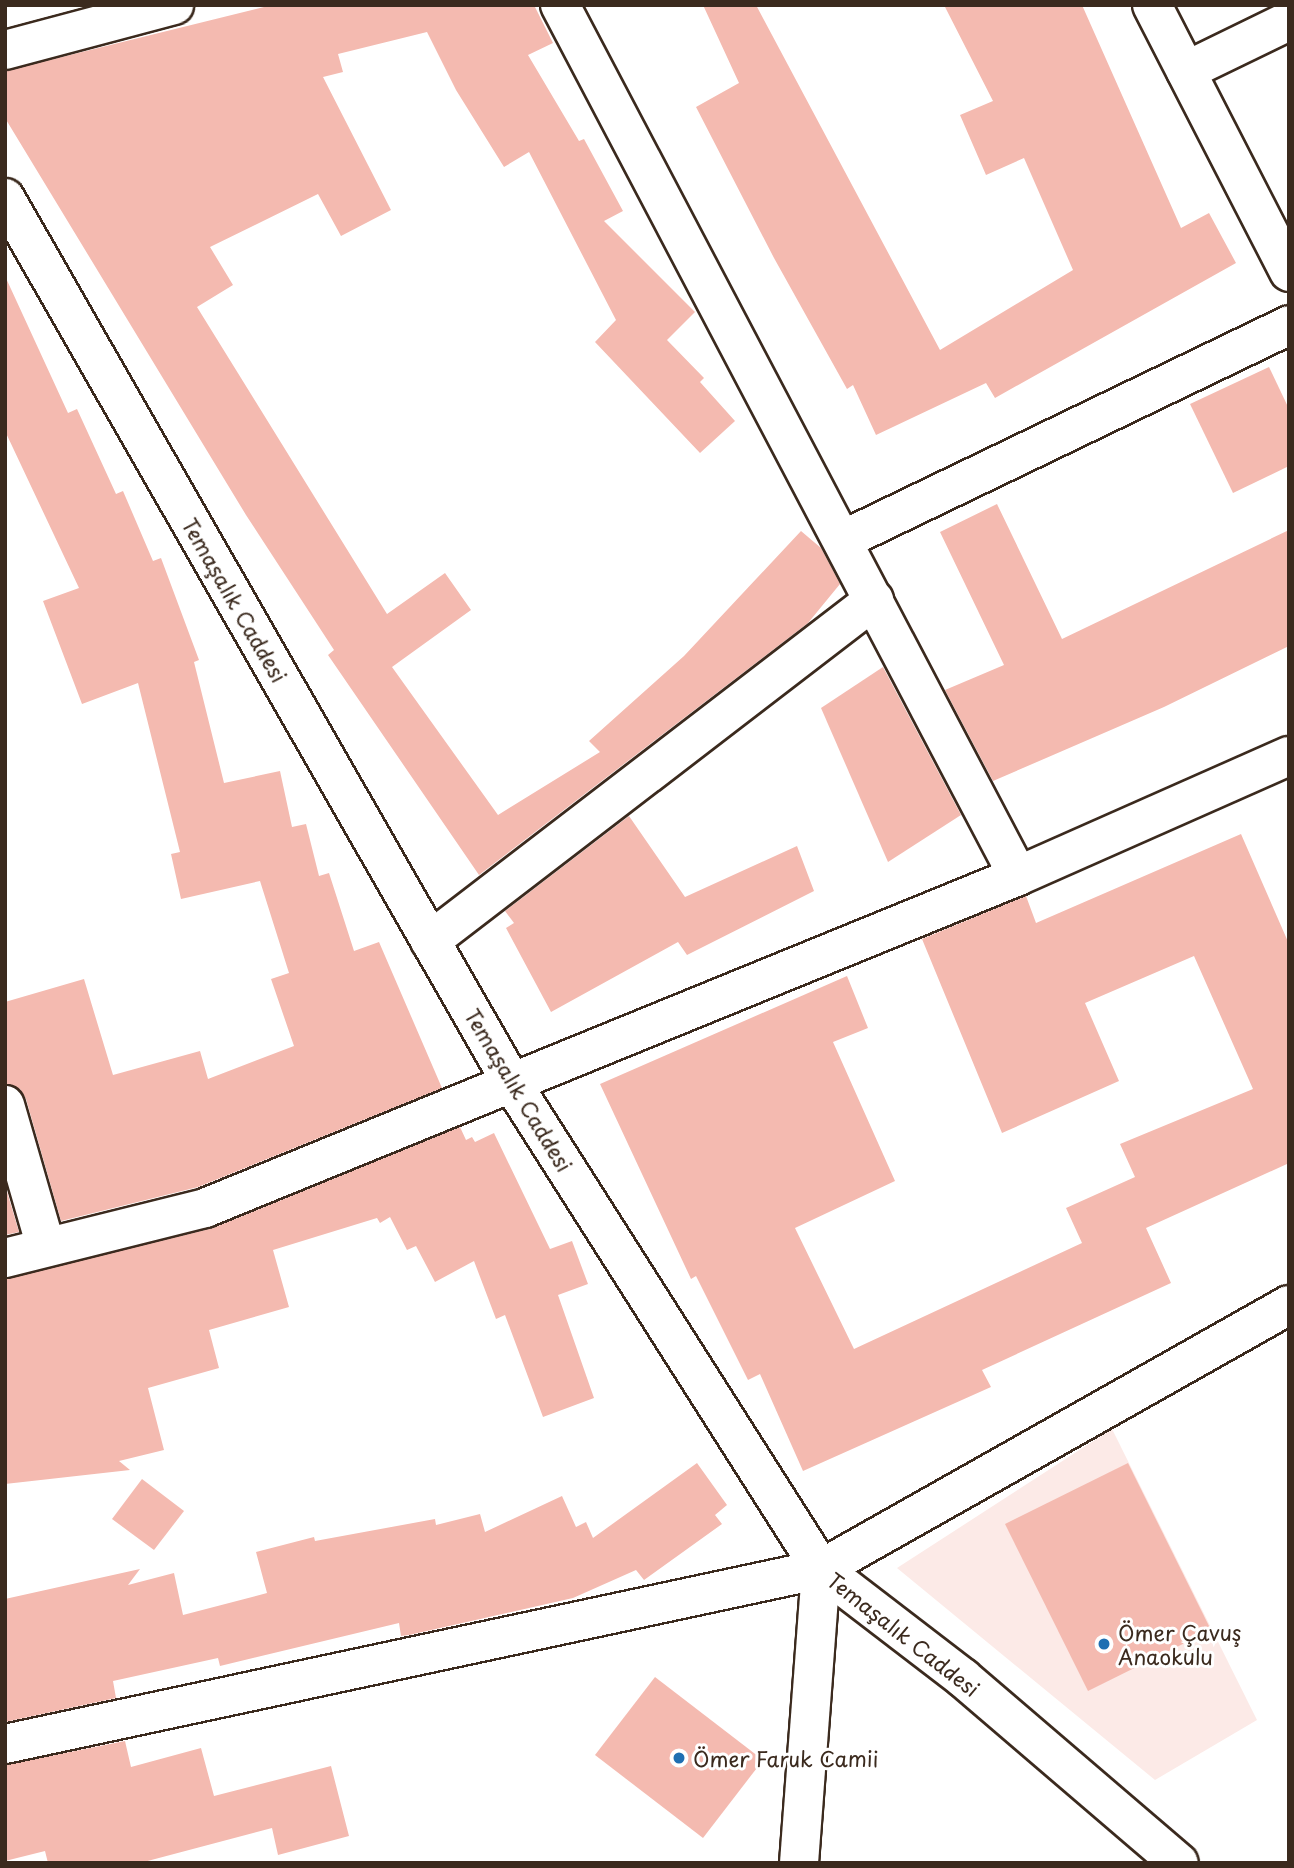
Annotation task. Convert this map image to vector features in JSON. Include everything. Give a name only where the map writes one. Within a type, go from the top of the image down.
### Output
[{"type":"street","points":[[5,50],[174,5]]},
{"type":"street","points":[[560,5],[1018,876]]},
{"type":"street","points":[[1152,5],[1289,272]]},
{"type":"street","points":[[1186,71],[1289,22]]},
{"type":"street","name":"Temaşalık Caddesi","points":[[5,198],[513,1085],[821,1569],[963,1678],[1179,1863]]},
{"type":"street","points":[[843,540],[1289,325]]},
{"type":"street","points":[[430,941],[874,600]]},
{"type":"street","points":[[5,1258],[205,1208],[513,1085],[1018,876],[1289,756]]},
{"type":"street","points":[[5,1105],[46,1248]]},
{"type":"street","points":[[5,1744],[821,1569],[1289,1305]]},
{"type":"street","points":[[799,1863],[821,1569]]},
{"type":"shaded area","name":"Ömer Çavuş Anaokulu","points":[[1112,1429],[1257,1720],[1155,1780],[897,1568]]},
{"type":"building","points":[[272,5],[534,5],[553,43],[528,55],[579,141],[584,139],[623,211],[604,221],[695,312],[667,340],[704,378],[700,382],[735,421],[700,453],[595,342],[616,320],[529,152],[504,167],[456,90],[427,32],[338,54],[343,72],[323,77],[391,210],[341,236],[318,194],[210,247],[233,285],[197,307],[387,614],[445,573],[471,610],[392,667],[498,815],[600,752],[589,741],[684,656],[801,531],[821,548],[840,584],[808,623],[479,875],[328,655],[334,650],[246,515],[5,118],[5,71]]},
{"type":"building","points":[[703,5],[756,5],[940,350],[1073,270],[1024,158],[986,175],[960,115],[993,101],[944,5],[1082,5],[1181,228],[1209,213],[1236,263],[995,398],[986,383],[876,435],[853,385],[847,389],[774,258],[696,107],[739,83]]},
{"type":"building","points":[[5,276],[68,413],[77,409],[116,494],[123,491],[153,561],[161,558],[199,660],[194,662],[224,783],[280,771],[292,827],[306,824],[319,876],[329,873],[354,951],[379,942],[442,1088],[198,1187],[61,1221],[26,1099],[20,1089],[5,1084],[5,1002],[84,979],[113,1075],[200,1051],[208,1079],[294,1046],[271,979],[289,973],[260,881],[181,899],[171,854],[180,852],[138,683],[82,704],[43,601],[79,588],[5,431]]},
{"type":"building","points":[[1269,367],[1289,409],[1289,466],[1233,493],[1190,404]]},
{"type":"building","points":[[997,504],[1062,639],[1289,530],[1289,646],[1164,707],[993,781],[945,690],[1004,665],[940,532]]},
{"type":"building","points":[[883,667],[961,815],[888,862],[821,708]]},
{"type":"building","points":[[629,816],[685,897],[797,846],[814,891],[687,955],[678,942],[551,1012],[506,928],[514,923],[505,911]]},
{"type":"building","points":[[1241,834],[1289,944],[1289,1169],[1287,1164],[1146,1228],[1171,1283],[982,1370],[991,1387],[803,1471],[760,1374],[748,1380],[696,1276],[691,1279],[600,1084],[847,976],[868,1028],[833,1042],[895,1181],[795,1228],[854,1349],[1082,1243],[1066,1208],[1135,1177],[1120,1144],[1253,1089],[1194,956],[1085,1003],[1119,1081],[1002,1133],[922,939],[1026,896],[1036,923]]},
{"type":"building","points":[[460,1127],[466,1140],[472,1137],[475,1142],[494,1133],[550,1249],[572,1241],[588,1284],[558,1295],[594,1398],[543,1417],[505,1315],[496,1319],[474,1261],[435,1282],[416,1246],[407,1250],[390,1217],[380,1223],[377,1218],[273,1250],[289,1307],[209,1330],[219,1368],[148,1388],[164,1450],[119,1461],[130,1470],[5,1484],[5,1279],[213,1228]]},
{"type":"building","points":[[5,1185],[19,1232],[5,1235]]},
{"type":"building","points":[[697,1463],[727,1505],[715,1515],[722,1524],[644,1580],[636,1570],[573,1598],[409,1635],[401,1636],[399,1623],[220,1666],[218,1658],[113,1681],[116,1698],[5,1722],[5,1599],[140,1569],[128,1585],[174,1573],[183,1615],[267,1593],[256,1552],[314,1537],[315,1541],[435,1519],[436,1525],[480,1514],[485,1532],[562,1496],[576,1527],[586,1522],[593,1538]]},
{"type":"building","points":[[1128,1463],[1211,1630],[1088,1691],[1005,1524]]},
{"type":"building","points":[[142,1479],[184,1511],[154,1550],[112,1519]]},
{"type":"building","name":"Ömer Faruk Camii","points":[[655,1677],[763,1760],[703,1838],[595,1755]]},
{"type":"building","points":[[125,1741],[131,1767],[201,1748],[214,1796],[331,1766],[349,1836],[278,1855],[272,1828],[140,1863],[48,1863],[45,1851],[5,1861],[5,1765]]},
{"type":"place","name":"Ömer Çavuş Anaokulu","points":[[1104,1644]]},
{"type":"place","name":"Ömer Faruk Camii","points":[[679,1758]]}]
